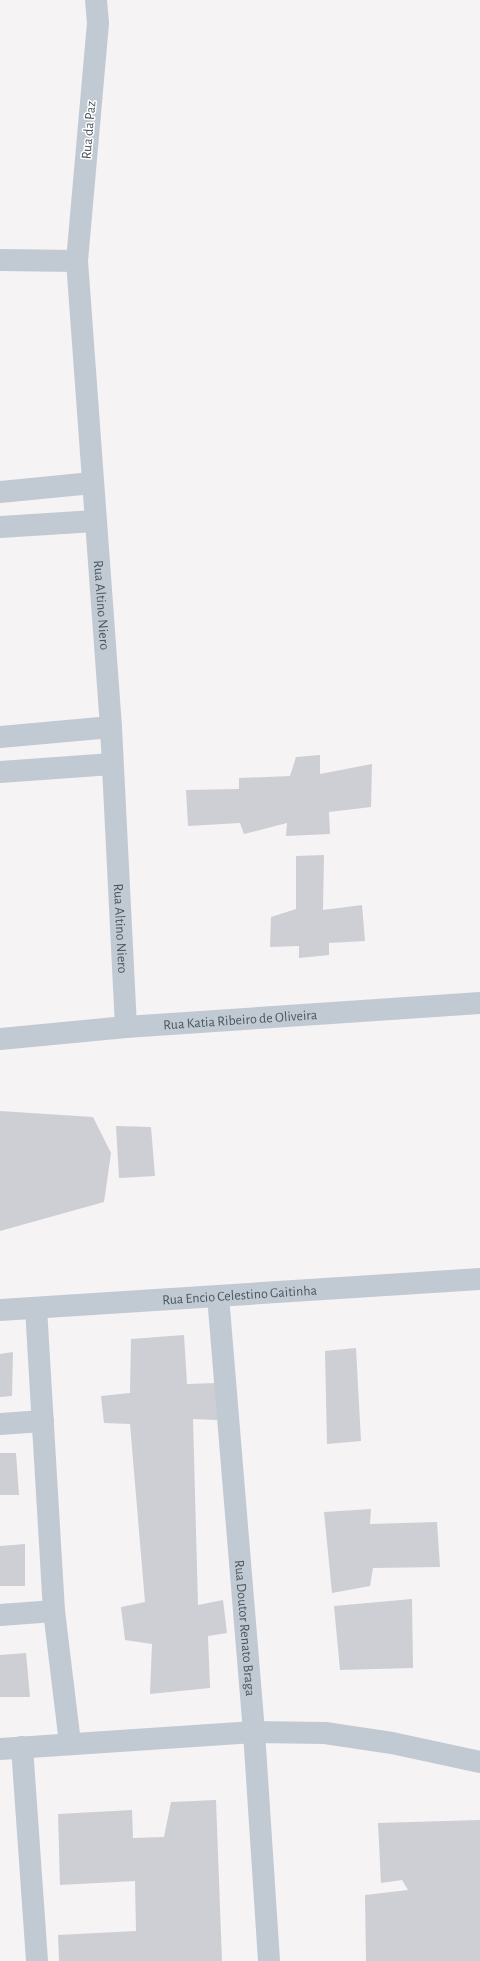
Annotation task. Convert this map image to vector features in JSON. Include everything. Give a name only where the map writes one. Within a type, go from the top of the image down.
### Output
[{"type":"street","name":"Rua da Paz","points":[[77,261],[98,23],[96,0]]},
{"type":"street","points":[[0,260],[77,261]]},
{"type":"street","name":"Rua Altino Niero","points":[[77,261],[111,727],[126,1027]]},
{"type":"street","points":[[0,492],[92,483]]},
{"type":"street","points":[[0,527],[95,521]]},
{"type":"street","points":[[0,737],[111,727]]},
{"type":"street","points":[[0,772],[112,764]]},
{"type":"street","name":"Rua Katia Ribeiro de Oliveira","points":[[0,1039],[126,1027],[480,1003]]},
{"type":"street","name":"Rua Encio Celestino Gaitinha","points":[[0,1310],[480,1279]]},
{"type":"street","name":"Rua Doutor Renato Braga","points":[[218,1296],[254,1732],[270,1961]]},
{"type":"street","points":[[36,1308],[54,1611],[70,1743]]},
{"type":"street","points":[[0,1424],[43,1421]]},
{"type":"street","points":[[0,1615],[54,1611]]},
{"type":"street","points":[[0,1748],[254,1732],[325,1733],[392,1744],[480,1762]]},
{"type":"street","points":[[22,1747],[37,1961]]},
{"type":"building","points":[[320,755],[320,774],[372,764],[371,807],[329,812],[330,834],[286,836],[287,823],[244,834],[240,823],[188,826],[186,790],[239,789],[239,778],[290,776],[296,757]]},
{"type":"building","points":[[324,855],[323,910],[362,905],[365,941],[329,943],[329,955],[299,958],[299,946],[270,947],[271,917],[296,909],[296,856]]},
{"type":"building","points":[[0,1111],[93,1117],[111,1153],[104,1202],[0,1231]]},
{"type":"building","points":[[116,1126],[151,1127],[155,1176],[119,1178]]},
{"type":"building","points":[[184,1335],[187,1384],[217,1383],[217,1420],[193,1419],[198,1605],[223,1600],[227,1633],[208,1636],[210,1688],[150,1694],[152,1644],[125,1640],[121,1607],[145,1602],[130,1424],[104,1423],[101,1396],[130,1393],[131,1339]]},
{"type":"building","points":[[356,1348],[361,1441],[327,1444],[325,1351]]},
{"type":"building","points":[[13,1352],[12,1396],[0,1397],[0,1354]]},
{"type":"building","points":[[0,1453],[16,1453],[19,1495],[0,1495]]},
{"type":"building","points":[[371,1509],[370,1524],[437,1522],[440,1567],[373,1568],[370,1586],[332,1593],[324,1512]]},
{"type":"building","points":[[25,1544],[25,1586],[0,1586],[0,1546]]},
{"type":"building","points":[[412,1599],[413,1668],[340,1670],[334,1606]]},
{"type":"building","points":[[26,1653],[30,1697],[0,1697],[0,1655]]},
{"type":"building","points":[[216,1800],[222,1961],[59,1961],[58,1935],[136,1931],[135,1881],[60,1885],[58,1814],[132,1810],[133,1838],[164,1837],[171,1802]]},
{"type":"building","points":[[480,1820],[480,1961],[366,1961],[365,1895],[408,1890],[402,1880],[381,1883],[378,1823]]}]
